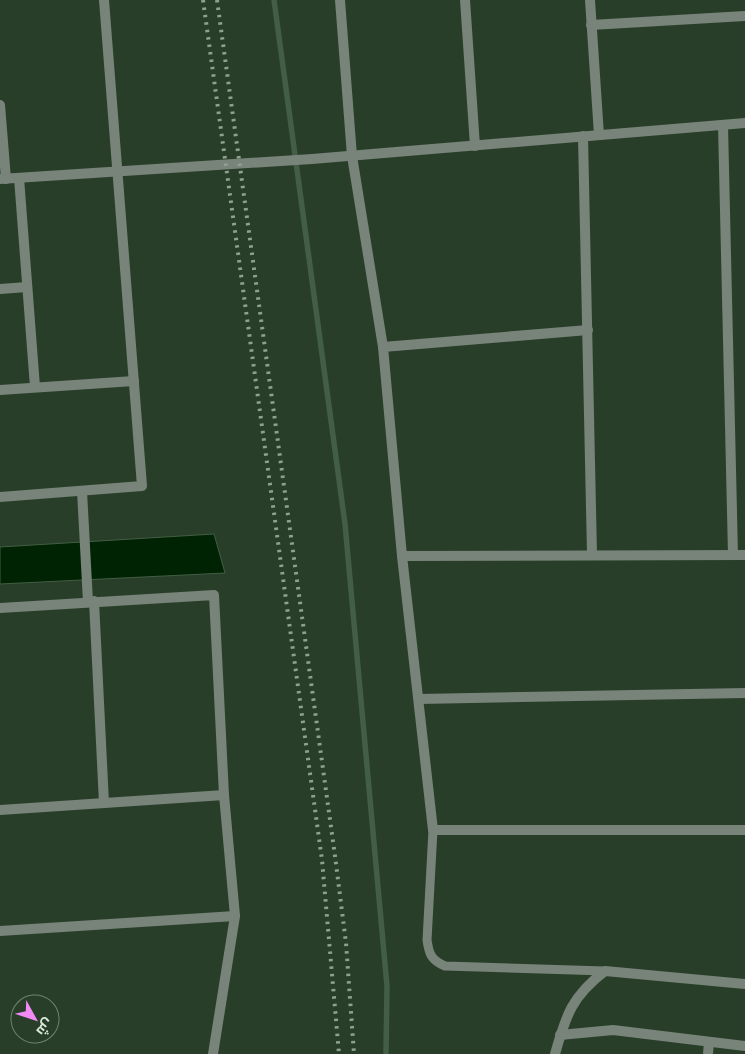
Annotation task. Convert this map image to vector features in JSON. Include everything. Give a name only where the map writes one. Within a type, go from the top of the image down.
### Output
[{"type":"street","points":[[0,497],[142,486],[104,0]]},
{"type":"street","points":[[340,0],[352,156],[382,347],[402,556],[433,830],[745,830]]},
{"type":"street","points":[[465,0],[476,146]]},
{"type":"street","points":[[590,0],[599,135]]},
{"type":"street","points":[[591,25],[745,16]]},
{"type":"street","points":[[0,105],[3,179],[312,160],[745,123]]},
{"type":"street","points":[[723,125],[733,555]]},
{"type":"street","points":[[583,136],[592,554]]},
{"type":"street","points":[[19,178],[35,388]]},
{"type":"street","points":[[0,289],[27,287]]},
{"type":"street","points":[[382,347],[588,330]]},
{"type":"street","points":[[0,390],[134,381]]},
{"type":"street","points":[[82,491],[104,803]]},
{"type":"street","points":[[402,556],[745,555]]},
{"type":"street","points":[[0,608],[214,595],[224,795],[235,916],[213,1054]]},
{"type":"street","points":[[419,699],[745,693]]},
{"type":"street","points":[[0,810],[224,795]]},
{"type":"street","points":[[0,931],[235,916]]},
{"type":"street","points":[[556,1054],[560,1035],[578,995],[605,971],[745,984]]},
{"type":"street","points":[[560,1035],[613,1030],[745,1046]]},
{"type":"street","points":[[708,1054],[709,1042]]},
{"type":"lane","points":[[433,830],[427,940],[429,954],[435,962],[445,966],[605,971]]},
{"type":"shaded area","points":[[214,534],[225,573],[0,584],[0,547]]},
{"type":"waterway","points":[[274,0],[345,524],[387,986],[386,1054]]},
{"type":"railway","points":[[203,0],[322,860],[339,1054]]},
{"type":"railway","points":[[217,0],[335,856],[346,943],[354,1054]]}]
